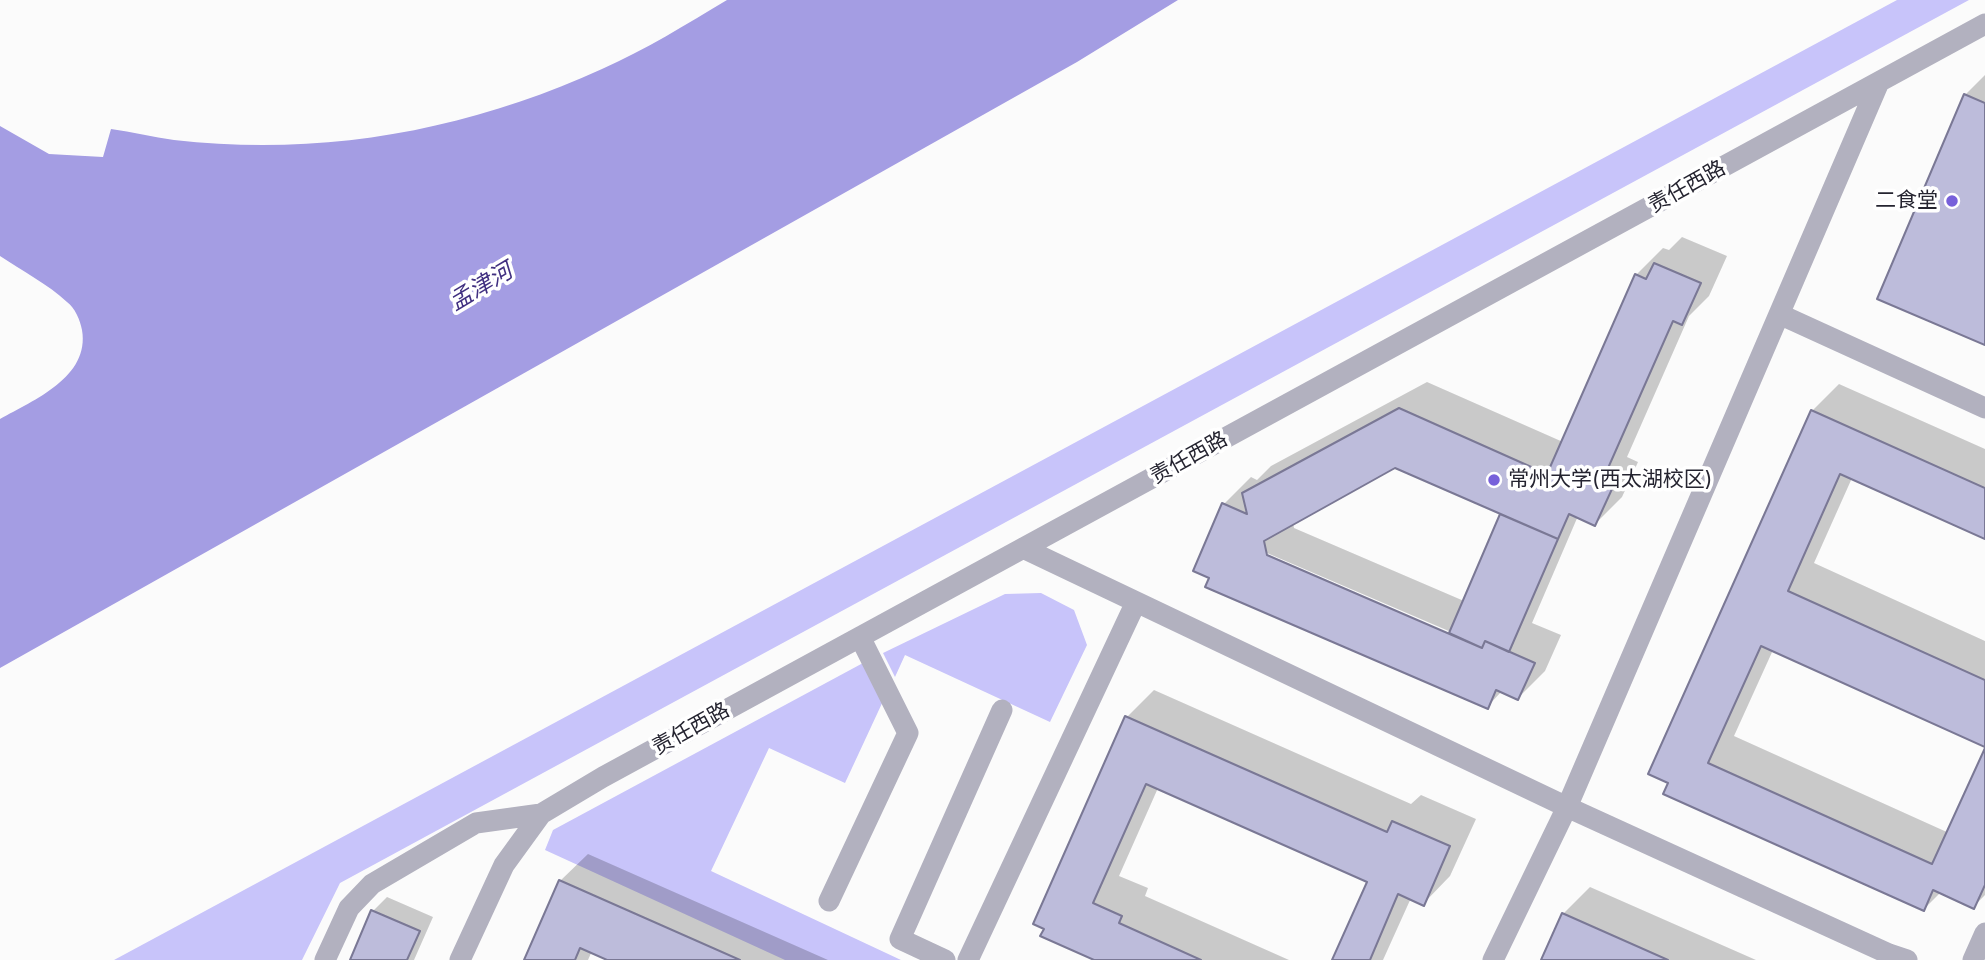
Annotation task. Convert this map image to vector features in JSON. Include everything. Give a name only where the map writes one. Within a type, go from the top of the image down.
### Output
[{"type":"lane","name":"责任西路","points":[[460,960],[504,865],[541,814],[603,777],[1985,24]]},
{"type":"lane","points":[[1493,960],[1567,807],[1879,82]]},
{"type":"lane","points":[[1779,314],[1985,408]]},
{"type":"lane","points":[[1023,548],[1567,807],[1907,960]]},
{"type":"lane","points":[[968,960],[1136,602]]},
{"type":"lane","points":[[830,901],[908,733],[860,637]]},
{"type":"lane","points":[[945,960],[900,939],[1002,710]]},
{"type":"lane","points":[[325,960],[349,908],[373,884],[475,823],[541,814]]},
{"type":"lane","points":[[1973,960],[1985,933]]},
{"type":"shaded area","points":[[1897,0],[1969,0],[340,883],[302,960],[114,960]]},
{"type":"shaded area","points":[[1041,593],[1074,610],[1087,645],[1050,722],[905,655],[895,677],[883,653],[1005,594]]},
{"type":"shaded area","points":[[863,663],[884,699],[845,783],[769,748],[711,871],[901,960],[785,960],[545,850],[553,830]]},
{"type":"water","name":"孟津河","points":[[727,0],[1178,0],[1077,62],[0,668],[0,419],[43,395],[69,374],[82,347],[82,330],[77,314],[70,305],[0,256],[0,126],[49,154],[103,157],[111,129],[174,140],[284,145],[392,134],[499,109],[551,91],[634,54]]},
{"type":"building","name":"二食堂","points":[[1964,94],[1985,103],[1985,345],[1877,299]]},
{"type":"building","points":[[1654,263],[1701,283],[1682,325],[1673,321],[1601,484],[1612,489],[1595,526],[1569,514],[1558,539],[1395,468],[1264,541],[1267,555],[1482,648],[1485,641],[1535,663],[1518,700],[1496,690],[1488,709],[1205,587],[1209,578],[1193,571],[1222,503],[1247,514],[1242,493],[1399,408],[1547,474],[1635,274],[1646,279]]},
{"type":"building","points":[[1811,410],[1985,488],[1985,539],[1840,474],[1788,591],[1985,680],[1985,747],[1761,646],[1708,763],[1932,864],[1985,748],[1985,885],[1974,909],[1933,890],[1924,911],[1663,794],[1668,783],[1648,774]]},
{"type":"building","points":[[1500,514],[1558,539],[1509,652],[1485,641],[1482,648],[1449,633]]},
{"type":"building","points":[[1125,716],[1387,832],[1392,821],[1450,846],[1424,906],[1398,894],[1370,960],[1332,960],[1367,882],[1146,784],[1093,903],[1122,916],[1119,923],[1201,960],[1094,960],[1040,936],[1044,929],[1033,924]]},
{"type":"building","points":[[559,880],[740,960],[607,960],[580,948],[575,960],[524,960]]},
{"type":"building","points":[[371,910],[420,931],[407,960],[350,960]]},
{"type":"building","points":[[1562,913],[1668,960],[1541,960]]},
{"type":"place","name":"二食堂","points":[[1952,201]]},
{"type":"place","name":"常州大学(西太湖校区)","points":[[1494,480]]}]
